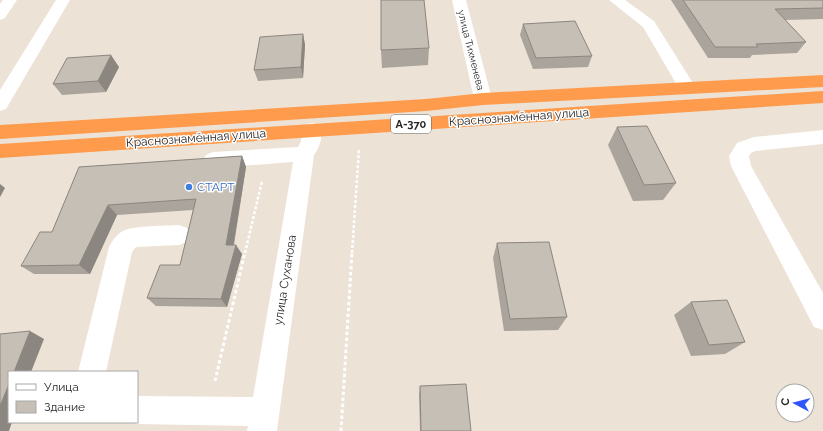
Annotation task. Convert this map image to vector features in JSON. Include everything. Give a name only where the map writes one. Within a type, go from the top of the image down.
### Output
[{"type":"highway","name":"Краснознамённая улица","points":[[0,132],[410,106],[483,99],[823,81]]},
{"type":"highway","name":"Краснознамённая улица","points":[[0,151],[823,97]]},
{"type":"street","points":[[0,14],[10,0]]},
{"type":"street","points":[[0,105],[63,0]]},
{"type":"street","name":"улица Тихменева","points":[[459,0],[483,99]]},
{"type":"street","points":[[616,0],[649,24],[687,88]]},
{"type":"street","name":"улица Суханова","points":[[263,422],[304,154],[310,146],[312,130]]},
{"type":"street","points":[[823,137],[754,144],[744,148],[739,156],[741,166],[823,318]]},
{"type":"street","points":[[197,161],[304,154]]},
{"type":"street","points":[[92,371],[121,247],[130,238],[179,236]]},
{"type":"street","points":[[138,410],[208,412],[263,422]]},
{"type":"path","points":[[341,431],[359,145]]},
{"type":"path","points":[[208,412],[267,156]]},
{"type":"building","points":[[381,0],[424,0],[429,48],[381,50]]},
{"type":"building","points":[[683,0],[823,0],[823,8],[775,9],[806,42],[756,44],[758,47],[715,47]]},
{"type":"building","points":[[575,21],[592,56],[536,58],[523,24]]},
{"type":"building","points":[[303,34],[301,67],[254,70],[260,37]]},
{"type":"building","points":[[111,55],[98,81],[53,84],[67,58]]},
{"type":"building","points":[[647,126],[676,183],[644,185],[617,127]]},
{"type":"building","points":[[242,156],[226,245],[236,245],[221,299],[147,298],[160,265],[180,265],[196,199],[108,205],[79,265],[21,266],[40,232],[52,232],[79,167]]},
{"type":"building","points":[[549,242],[567,317],[510,319],[497,243]]},
{"type":"building","points":[[727,300],[745,342],[709,345],[691,302]]},
{"type":"building","points":[[30,331],[14,371],[8,371],[8,386],[0,406],[0,334]]},
{"type":"building","points":[[466,384],[471,431],[421,431],[420,386]]},
{"type":"place","name":"СТАРТ","points":[[189,187]]}]
